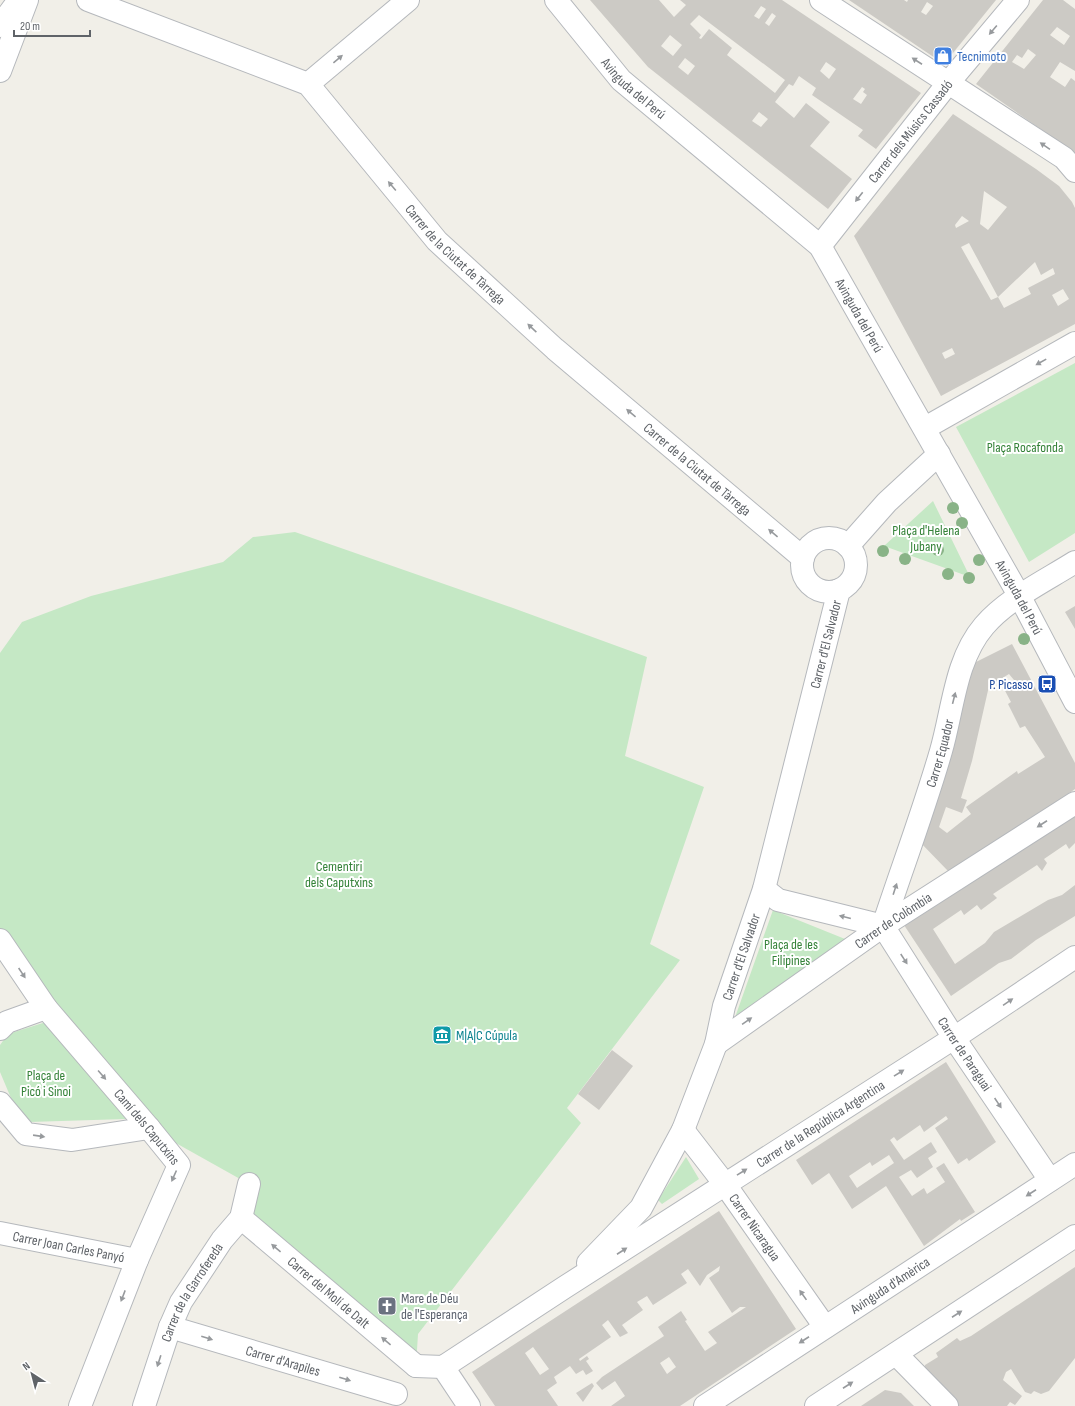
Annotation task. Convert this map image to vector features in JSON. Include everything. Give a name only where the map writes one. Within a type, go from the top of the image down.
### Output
[{"type":"street","points":[[0,26],[19,0]]},
{"type":"street","points":[[0,71],[27,0]]},
{"type":"street","name":"Carrer de la Ciutat de Tàrrega","points":[[88,0],[308,84],[437,240],[555,350],[803,558]]},
{"type":"street","points":[[308,84],[408,0]]},
{"type":"street","name":"Avinguda del Perú","points":[[556,0],[621,80],[820,246],[1020,597],[1075,702]]},
{"type":"street","points":[[821,0],[950,82],[1064,158],[1075,171]]},
{"type":"street","name":"Carrer dels Músics Cassadó","points":[[820,246],[950,82],[1018,0]]},
{"type":"street","points":[[925,428],[1075,343]]},
{"type":"street","points":[[848,546],[886,502],[939,454]]},
{"type":"street","points":[[822,539],[836,540],[848,546],[856,563],[855,572],[851,580],[839,590],[830,592],[821,591],[812,587],[806,580],[803,571],[803,558],[807,549],[822,539]]},
{"type":"street","name":"Carrer Equador","points":[[883,926],[941,751],[966,656],[974,639],[988,621],[1020,597],[1075,562]]},
{"type":"street","name":"Carrer d'El Salvador","points":[[565,1286],[641,1208],[683,1130],[716,1044],[724,1006],[764,889],[839,590]]},
{"type":"street","name":"Carrer de Colòmbia","points":[[716,1044],[883,926],[1075,803]]},
{"type":"street","points":[[764,889],[778,900],[883,926]]},
{"type":"street","name":"Carrer de Paraguai","points":[[883,926],[954,1038],[1050,1180]]},
{"type":"street","name":"Camí dels Caputxins","points":[[0,940],[46,1008],[149,1128],[179,1166],[137,1260],[80,1406]]},
{"type":"street","name":"Carrer de la República Argentina","points":[[565,1286],[724,1183],[954,1038],[1075,958]]},
{"type":"street","points":[[0,1029],[7,1022],[46,1008]]},
{"type":"street","points":[[0,1103],[26,1134],[72,1140],[149,1128]]},
{"type":"street","name":"Carrer Nicaragua","points":[[683,1130],[724,1183],[825,1327]]},
{"type":"street","name":"Avinguda d'Amèrica","points":[[705,1406],[1075,1164]]},
{"type":"street","name":"Carrer de la Garrofereda","points":[[144,1406],[170,1327],[190,1289],[222,1240],[241,1218],[249,1184]]},
{"type":"street","name":"Carrer del Molí de Dalt","points":[[241,1218],[416,1366]]},
{"type":"street","name":"Carrer Joan Carles Panyó","points":[[0,1233],[137,1260]]},
{"type":"street","points":[[816,1406],[1075,1236]]},
{"type":"street","points":[[395,1400],[416,1366],[443,1367],[565,1286]]},
{"type":"street","name":"Carrer d'Arapiles","points":[[170,1327],[395,1400]]},
{"type":"street","points":[[896,1354],[947,1406]]},
{"type":"street","points":[[443,1367],[469,1406]]},
{"type":"green space","name":"Plaça Rocafonda","points":[[1075,363],[1075,533],[1029,562],[956,427]]},
{"type":"green space","name":"Plaça d'Helena Jubany","points":[[933,501],[970,577],[884,546]]},
{"type":"green space","name":"Cementiri dels Caputxins","points":[[295,532],[513,608],[647,657],[625,756],[704,787],[650,944],[680,960],[567,1108],[581,1123],[418,1334],[416,1366],[241,1218],[249,1184],[149,1128],[0,940],[0,653],[22,622],[91,596],[223,562],[253,537]]},
{"type":"green space","name":"Plaça de les Filipines","points":[[773,910],[860,945],[732,1026]]},
{"type":"green space","name":"Plaça de Picó i Sinoi","points":[[46,1022],[126,1119],[29,1122],[16,1110],[0,1072],[0,1045],[8,1034]]},
{"type":"green space","points":[[686,1157],[699,1179],[662,1204],[658,1200]]},
{"type":"building","points":[[590,0],[659,0],[674,17],[686,5],[680,0],[782,0],[921,93],[876,149],[858,136],[863,130],[812,95],[816,88],[799,76],[793,86],[789,84],[775,102],[794,118],[806,103],[830,122],[810,146],[852,179],[828,209],[648,67]],"holes":[[[761,6],[766,9],[759,19],[754,16]],[[772,13],[776,16],[769,26],[765,23]],[[699,15],[785,80],[775,93],[727,55],[732,48],[709,29],[701,39],[699,38],[701,35],[690,24]],[[670,35],[682,45],[673,56],[661,46]],[[685,58],[695,66],[688,75],[678,67]],[[826,62],[836,69],[829,79],[820,71]],[[862,87],[865,89],[863,92],[867,95],[861,104],[853,99]],[[759,112],[768,119],[761,127],[752,121]]]},
{"type":"building","points":[[849,0],[904,0],[907,2],[908,0],[996,0],[944,64]],"holes":[[[927,2],[933,6],[926,15],[921,12]]]},
{"type":"building","points":[[1043,0],[1063,0],[1075,9],[1075,71],[1060,62],[1050,77],[1065,87],[1071,78],[1075,81],[1075,153],[976,84]],"holes":[[[1057,27],[1070,36],[1064,45],[1050,35]],[[1028,49],[1036,55],[1024,69],[1012,62],[1017,55],[1022,58]]]},
{"type":"building","points":[[953,114],[1059,186],[1072,202],[1075,208],[1075,324],[941,396],[854,236]],"holes":[[[984,191],[1007,207],[988,230],[980,224]],[[962,216],[969,221],[956,228],[955,225]],[[969,243],[998,297],[991,300],[961,247]],[[1035,262],[1041,275],[1053,268],[1055,274],[1028,288],[1031,294],[1004,308],[998,297]],[[1063,289],[1069,299],[1058,306],[1052,295]],[[952,348],[955,354],[945,359],[942,353]]]},
{"type":"building","points":[[1075,606],[1075,629],[1065,612]]},
{"type":"building","points":[[1012,644],[1075,763],[1075,789],[1040,814],[949,872],[917,839],[968,666]],"holes":[[[1009,674],[1014,680],[1003,687],[1011,702],[1008,704],[1020,728],[1025,726],[1045,757],[1018,774],[1017,771],[966,807],[971,814],[947,833],[939,827],[946,807],[962,813],[967,800],[961,798],[972,761],[989,686]]]},
{"type":"building","points":[[1075,805],[1075,843],[1069,849],[1066,844],[1044,859],[1047,863],[1042,871],[1037,865],[993,894],[997,898],[981,910],[977,905],[964,915],[961,910],[933,929],[955,964],[985,943],[994,932],[1048,900],[1062,895],[1075,885],[1075,916],[1036,940],[1011,959],[999,963],[951,996],[900,919]]},
{"type":"building","points":[[612,1050],[633,1066],[599,1110],[578,1094]]},
{"type":"building","points":[[946,1062],[996,1142],[969,1161],[967,1158],[958,1164],[935,1128],[948,1119],[946,1116],[924,1132],[920,1125],[897,1141],[894,1137],[890,1140],[904,1160],[931,1142],[937,1152],[928,1158],[933,1167],[917,1178],[911,1170],[899,1177],[912,1196],[924,1188],[927,1194],[945,1182],[936,1168],[944,1163],[975,1212],[961,1221],[960,1219],[924,1246],[886,1186],[852,1209],[829,1173],[812,1185],[796,1160]],"holes":[[[889,1155],[894,1163],[857,1188],[849,1176],[870,1162],[872,1166]]]},
{"type":"building","points":[[719,1211],[796,1329],[680,1406],[611,1406],[625,1396],[615,1381],[602,1390],[596,1383],[602,1377],[664,1336],[658,1327],[681,1311],[687,1320],[685,1321],[705,1351],[717,1343],[708,1332],[746,1307],[740,1307],[732,1313],[709,1278],[719,1271],[720,1266],[707,1275],[700,1286],[688,1269],[681,1274],[687,1283],[653,1305],[647,1296],[637,1302],[643,1310],[622,1325],[628,1333],[620,1337],[608,1320],[602,1325],[611,1337],[579,1359],[580,1361],[587,1356],[589,1359],[586,1361],[593,1371],[586,1375],[583,1370],[576,1374],[570,1366],[554,1377],[557,1383],[547,1390],[558,1406],[495,1406],[472,1372]],"holes":[[[533,1347],[549,1369],[540,1375],[525,1353]],[[669,1357],[676,1367],[667,1374],[660,1363]]]},
{"type":"building","points":[[1075,1267],[1075,1358],[1049,1391],[1041,1394],[1034,1391],[1031,1394],[1025,1392],[1011,1369],[1006,1372],[1003,1380],[1022,1396],[1015,1405],[1010,1402],[1007,1406],[957,1406],[924,1373],[925,1365],[938,1357],[936,1353],[957,1338],[960,1341],[971,1336]]},
{"type":"building","points":[[592,1383],[594,1386],[583,1402],[576,1393]]},
{"type":"building","points":[[885,1390],[901,1393],[914,1406],[861,1406]]},
{"type":"place","name":"Tecnimoto","points":[[943,56]]},
{"type":"place","name":"P. Picasso","points":[[1047,684]]},
{"type":"place","name":"M|A|C Cúpula","points":[[442,1035]]},
{"type":"place","name":"Mare de Déu de l'Esperança","points":[[387,1306]]}]
